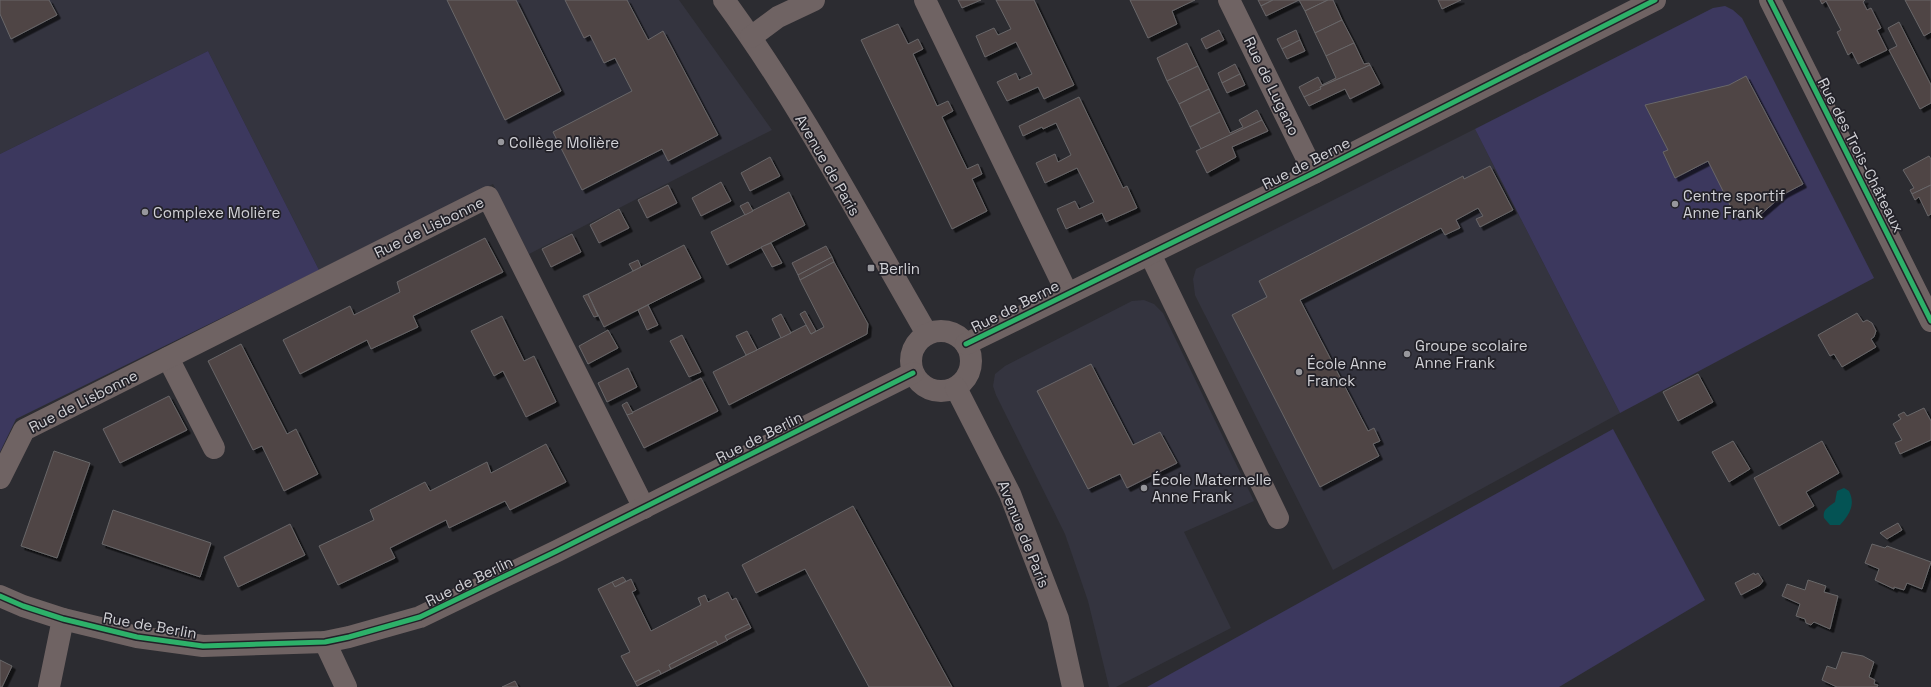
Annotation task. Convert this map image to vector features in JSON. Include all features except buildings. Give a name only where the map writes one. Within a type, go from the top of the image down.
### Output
[{"type":"street","name":"Avenue de Paris","points":[[724,0],[751,37],[816,142],[927,334]]},
{"type":"street","points":[[751,37],[778,17],[814,0]]},
{"type":"street","name":"Rue de Berne","points":[[925,0],[1067,293]]},
{"type":"street","name":"Rue de Lugano","points":[[1229,0],[1314,173]]},
{"type":"street","name":"Rue de Berne","points":[[966,344],[1067,293],[1314,173],[1655,0]]},
{"type":"street","name":"Rue des Trois-Châteaux","points":[[1770,0],[1931,321]]},
{"type":"street","name":"Rue de Lisbonne","points":[[0,478],[24,430],[488,197],[644,508]]},
{"type":"street","points":[[1150,254],[1278,518]]},
{"type":"street","points":[[946,330],[956,334],[966,344],[971,354],[971,366],[968,376],[956,388],[946,391],[935,390],[923,385],[913,373],[911,357],[913,351],[919,340],[927,334],[934,331],[946,330]]},
{"type":"street","points":[[168,358],[214,448]]},
{"type":"street","name":"Rue de Berlin","points":[[0,596],[23,606],[63,619],[137,638],[203,646],[325,642],[420,617],[644,508],[913,373]]},
{"type":"street","name":"Avenue de Paris","points":[[956,388],[1010,494],[1058,619],[1073,687]]},
{"type":"street","points":[[49,687],[63,619]]},
{"type":"street","points":[[325,642],[346,687]]},
{"type":"shaded area","name":"Collège Molière","points":[[0,0],[679,0],[772,130],[529,254],[493,184],[319,270],[208,51],[0,154]]},
{"type":"shaded area","name":"Centre sportif Anne Frank","points":[[1725,6],[1733,10],[1742,18],[1874,278],[1620,413],[1475,129],[1713,8]]},
{"type":"shaded area","name":"Complexe Molière","points":[[208,51],[319,270],[16,419],[0,452],[0,154]]},
{"type":"shaded area","name":"Groupe scolaire Anne Frank","points":[[1475,129],[1620,413],[1333,570],[1195,295],[1193,279],[1196,269]]},
{"type":"shaded area","name":"École Maternelle Anne Frank","points":[[1144,300],[1154,304],[1163,313],[1254,501],[1184,532],[1231,628],[1116,687],[1109,687],[1088,601],[1065,534],[996,395],[993,386],[995,374],[1005,366],[1132,301]]},
{"type":"shaded area","points":[[1613,429],[1705,600],[1559,687],[1147,687]]},
{"type":"water","points":[[1844,488],[1849,491],[1852,501],[1849,514],[1840,525],[1830,525],[1824,518],[1824,512],[1826,508],[1835,502],[1837,491]]},
{"type":"cycle path","points":[[966,344],[1314,173],[1655,0]]},
{"type":"cycle path","points":[[1770,0],[1931,321]]},
{"type":"cycle path","points":[[0,596],[23,606],[63,619],[137,637],[203,646],[325,642],[349,637],[420,617],[557,551],[913,373]]},
{"type":"place","name":"Collège Molière","points":[[501,142]]},
{"type":"place","name":"Centre sportif Anne Frank","points":[[1675,204]]},
{"type":"place","name":"Complexe Molière","points":[[145,212]]},
{"type":"place","name":"Berlin","points":[[871,268]]},
{"type":"place","name":"Groupe scolaire Anne Frank","points":[[1407,354]]},
{"type":"place","name":"École Anne Franck","points":[[1299,372]]},
{"type":"place","name":"École Maternelle Anne Frank","points":[[1144,488]]}]
